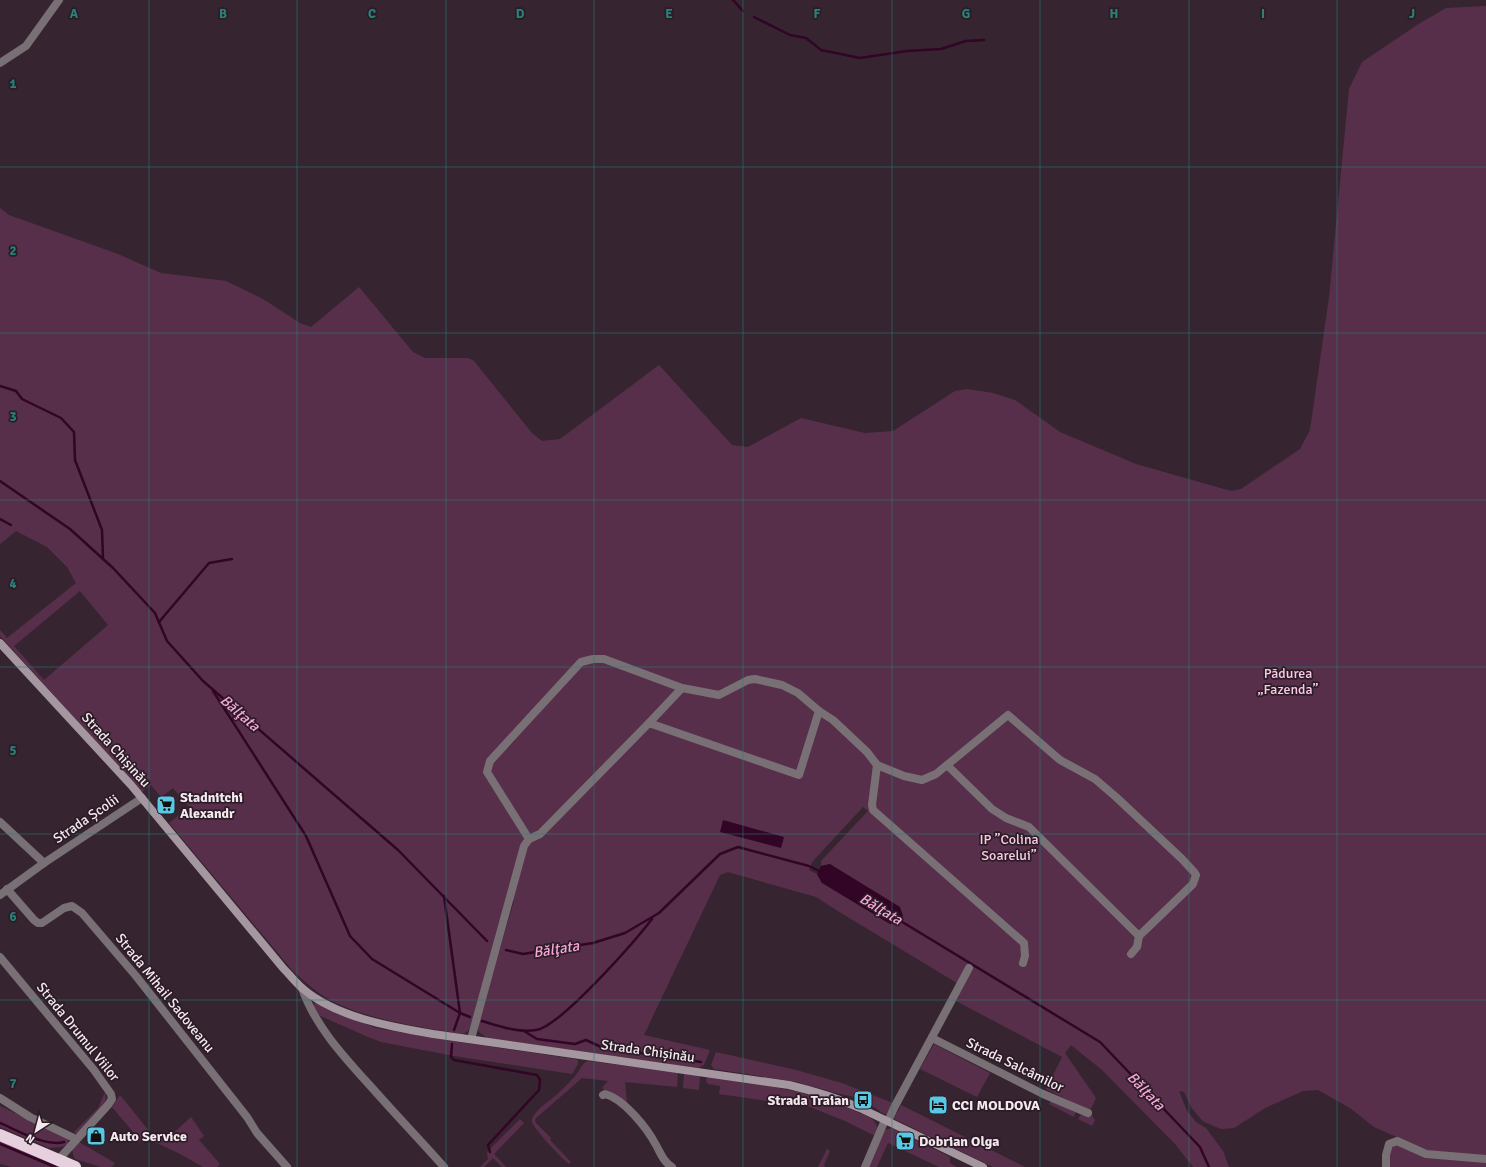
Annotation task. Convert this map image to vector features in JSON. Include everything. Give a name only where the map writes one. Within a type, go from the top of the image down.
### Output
[{"type":"highway","points":[[0,1135],[75,1167]]},
{"type":"street","points":[[0,63],[26,46],[59,0]]},
{"type":"street","name":"Strada Chișinău","points":[[0,643],[142,798],[283,968],[302,988],[317,998],[360,1018],[398,1028],[789,1085],[816,1091],[844,1101],[887,1120],[983,1167]]},
{"type":"street","points":[[529,839],[487,772],[490,761],[581,662],[593,659],[604,659],[682,688],[718,695],[748,680],[755,679],[782,685],[798,693],[819,711],[833,720],[867,752],[877,765],[904,776],[922,780],[936,774],[1008,715],[1060,760],[1095,779],[1182,859],[1196,875],[1193,884],[1139,936],[1137,947],[1131,954]]},
{"type":"street","points":[[471,1039],[524,846],[529,839],[540,834],[682,688]]},
{"type":"street","points":[[649,723],[800,774],[819,711]]},
{"type":"street","points":[[877,765],[872,805],[873,810],[1024,943],[1025,956],[1023,963]]},
{"type":"street","points":[[946,765],[992,809],[1006,818],[1029,827],[1139,936]]},
{"type":"street","name":"Strada Școlii","points":[[0,895],[44,863],[142,798]]},
{"type":"street","points":[[0,822],[44,863]]},
{"type":"street","name":"Strada Mihail Sadoveanu","points":[[8,889],[38,923],[42,923],[64,908],[72,906],[82,913],[136,976],[248,1117],[257,1133],[287,1167]]},
{"type":"street","name":"Strada Drumul Viilor","points":[[0,957],[94,1070],[111,1094],[112,1099],[108,1105],[58,1160]]},
{"type":"street","points":[[865,1167],[887,1120],[969,968]]},
{"type":"street","name":"Strada Chișinău","points":[[302,988],[307,1004],[335,1045],[444,1167]]},
{"type":"street","name":"Strada Salcâmilor","points":[[932,1038],[1043,1094],[1088,1113]]},
{"type":"street","points":[[603,1095],[605,1094],[611,1096],[625,1106],[646,1128],[657,1146],[662,1158],[672,1167]]},
{"type":"street","points":[[0,1098],[30,1117],[76,1139]]},
{"type":"street","points":[[1386,1167],[1386,1155],[1389,1144],[1397,1141],[1426,1154],[1486,1159]]},
{"type":"green space","name":"Pădurea „Fazenda”","points":[[1486,6],[1486,1156],[1435,1154],[1374,1127],[1350,1108],[1318,1090],[1303,1091],[1265,1108],[1234,1128],[1221,1129],[1204,1122],[1191,1107],[1184,1092],[1179,1091],[1187,1111],[1196,1122],[1206,1128],[1223,1151],[1229,1167],[1193,1167],[1175,1144],[1102,1070],[1071,1045],[1065,1053],[1096,1098],[1090,1111],[1046,1089],[1062,1057],[956,1001],[973,969],[966,965],[957,983],[816,897],[728,872],[720,875],[644,1035],[710,1050],[704,1065],[698,1068],[487,1038],[479,1032],[477,1027],[514,901],[506,899],[471,1025],[468,1031],[463,1034],[382,1019],[336,1003],[312,988],[292,970],[169,823],[189,807],[173,788],[161,797],[151,785],[142,792],[0,636],[0,630],[7,638],[76,583],[67,567],[47,547],[16,531],[0,544],[0,208],[9,215],[118,254],[161,273],[226,281],[263,299],[300,323],[311,327],[359,287],[413,352],[425,358],[468,358],[474,361],[532,433],[542,441],[560,439],[659,365],[732,445],[748,447],[801,418],[865,433],[893,431],[955,391],[967,389],[993,393],[1015,400],[1060,432],[1136,464],[1231,491],[1241,489],[1300,449],[1310,430],[1329,297],[1349,89],[1362,62],[1417,25],[1446,8]],"holes":[[[80,591],[108,625],[44,680],[14,646]],[[863,807],[868,811],[821,861],[821,866],[830,864],[822,883],[817,874],[809,870],[812,862]]]},
{"type":"green space","points":[[315,1002],[336,1013],[376,1028],[438,1039],[575,1059],[578,1060],[578,1064],[572,1074],[454,1056],[381,1042],[316,1014],[313,1006]]},
{"type":"green space","points":[[934,1044],[990,1073],[977,1097],[920,1069]]},
{"type":"green space","points":[[716,1052],[796,1070],[842,1083],[893,1103],[888,1114],[884,1114],[868,1103],[870,1100],[856,1094],[854,1097],[797,1082],[714,1069],[711,1065]]},
{"type":"green space","points":[[587,1061],[678,1072],[677,1087],[625,1082],[627,1103],[602,1088],[608,1081],[582,1078],[536,1118],[535,1122],[571,1162],[569,1164],[538,1131],[532,1122],[532,1119],[540,1108],[571,1081]]},
{"type":"green space","points":[[684,1073],[700,1075],[699,1090],[683,1088]]},
{"type":"green space","points":[[707,1077],[781,1088],[817,1097],[868,1116],[877,1125],[878,1129],[875,1136],[845,1121],[810,1107],[719,1094],[720,1086],[708,1084],[706,1081]]},
{"type":"green space","points":[[105,1092],[105,1103],[77,1134],[74,1132],[98,1108]]},
{"type":"green space","points":[[120,1095],[153,1136],[168,1138],[191,1117],[204,1136],[199,1140],[220,1164],[217,1167],[203,1167],[157,1143],[145,1141],[135,1142],[139,1139],[112,1107]]},
{"type":"green space","points":[[1051,1100],[1076,1111],[1074,1117],[1049,1104]]},
{"type":"green space","points":[[901,1105],[1025,1167],[993,1167],[894,1119]]},
{"type":"green space","points":[[0,1106],[67,1137],[69,1142],[67,1145],[61,1147],[49,1148],[0,1127]]},
{"type":"green space","points":[[1090,1111],[1095,1121],[1092,1126],[1078,1119],[1082,1113]]},
{"type":"green space","points":[[520,1119],[524,1123],[494,1154],[506,1167],[502,1167],[493,1158],[484,1167],[480,1167],[488,1159],[487,1152]]},
{"type":"green space","points":[[892,1128],[950,1157],[950,1163],[957,1167],[939,1167],[888,1143],[877,1167],[868,1167],[884,1130]]},
{"type":"green space","points":[[0,1139],[67,1167],[12,1167],[0,1164]]},
{"type":"green space","points":[[79,1142],[115,1163],[112,1167],[101,1167],[74,1158],[72,1149]]},
{"type":"green space","points":[[1400,1144],[1426,1156],[1486,1160],[1486,1167],[1389,1167],[1389,1155],[1391,1150],[1394,1145]]},
{"type":"green space","points":[[827,1149],[830,1151],[824,1165],[825,1167],[818,1167]]},
{"type":"water","points":[[723,820],[784,837],[781,848],[720,832]]},
{"type":"water","points":[[830,864],[900,907],[903,916],[899,923],[890,924],[822,883],[817,874],[821,866]]},
{"type":"waterway","points":[[733,0],[743,11]]},
{"type":"waterway","points":[[754,17],[790,35],[806,38],[821,50],[860,58],[907,51],[941,49],[966,41],[984,40]]},
{"type":"waterway","points":[[0,386],[16,391],[22,399],[61,418],[74,432],[75,460],[102,530],[103,559]]},
{"type":"waterway","name":"Bălţata","points":[[0,481],[70,529],[113,568],[155,613],[167,641],[203,681],[398,850],[487,941]]},
{"type":"waterway","points":[[0,519],[11,525]]},
{"type":"waterway","points":[[159,622],[209,563],[232,559]]},
{"type":"waterway","points":[[213,691],[306,836],[350,936],[372,959],[460,1013],[470,1017]]},
{"type":"waterway","name":"Bălţata","points":[[506,950],[523,954],[593,943],[625,933],[659,913],[720,854],[738,847],[809,866],[821,872]]},
{"type":"waterway","points":[[444,896],[460,1013],[454,1030]]},
{"type":"waterway","points":[[482,1021],[522,1031],[536,1030],[547,1025],[562,1014],[597,982],[652,919]]},
{"type":"waterway","name":"Bălţata","points":[[899,920],[1100,1042],[1200,1147],[1209,1167]]},
{"type":"waterway","points":[[524,1031],[537,1039],[575,1044],[586,1040],[601,1047],[701,1062]]},
{"type":"waterway","points":[[452,1044],[451,1057],[454,1060],[537,1075],[540,1080],[539,1090],[488,1145],[490,1152]]},
{"type":"waterway","points":[[0,1123],[40,1140],[56,1143],[64,1142]]},
{"type":"waterway","points":[[0,1144],[55,1167]]},
{"type":"place","name":"Stadnitchi Alexandr","points":[[166,805]]},
{"type":"place","name":"Strada Traian","points":[[863,1100]]},
{"type":"place","name":"CCI MOLDOVA","points":[[938,1105]]},
{"type":"place","name":"Auto Service","points":[[96,1136]]},
{"type":"place","name":"Dobrian Olga","points":[[905,1141]]},
{"type":"park label","name":"IP ”Colina Soarelui”","points":[[1009,848]]}]
